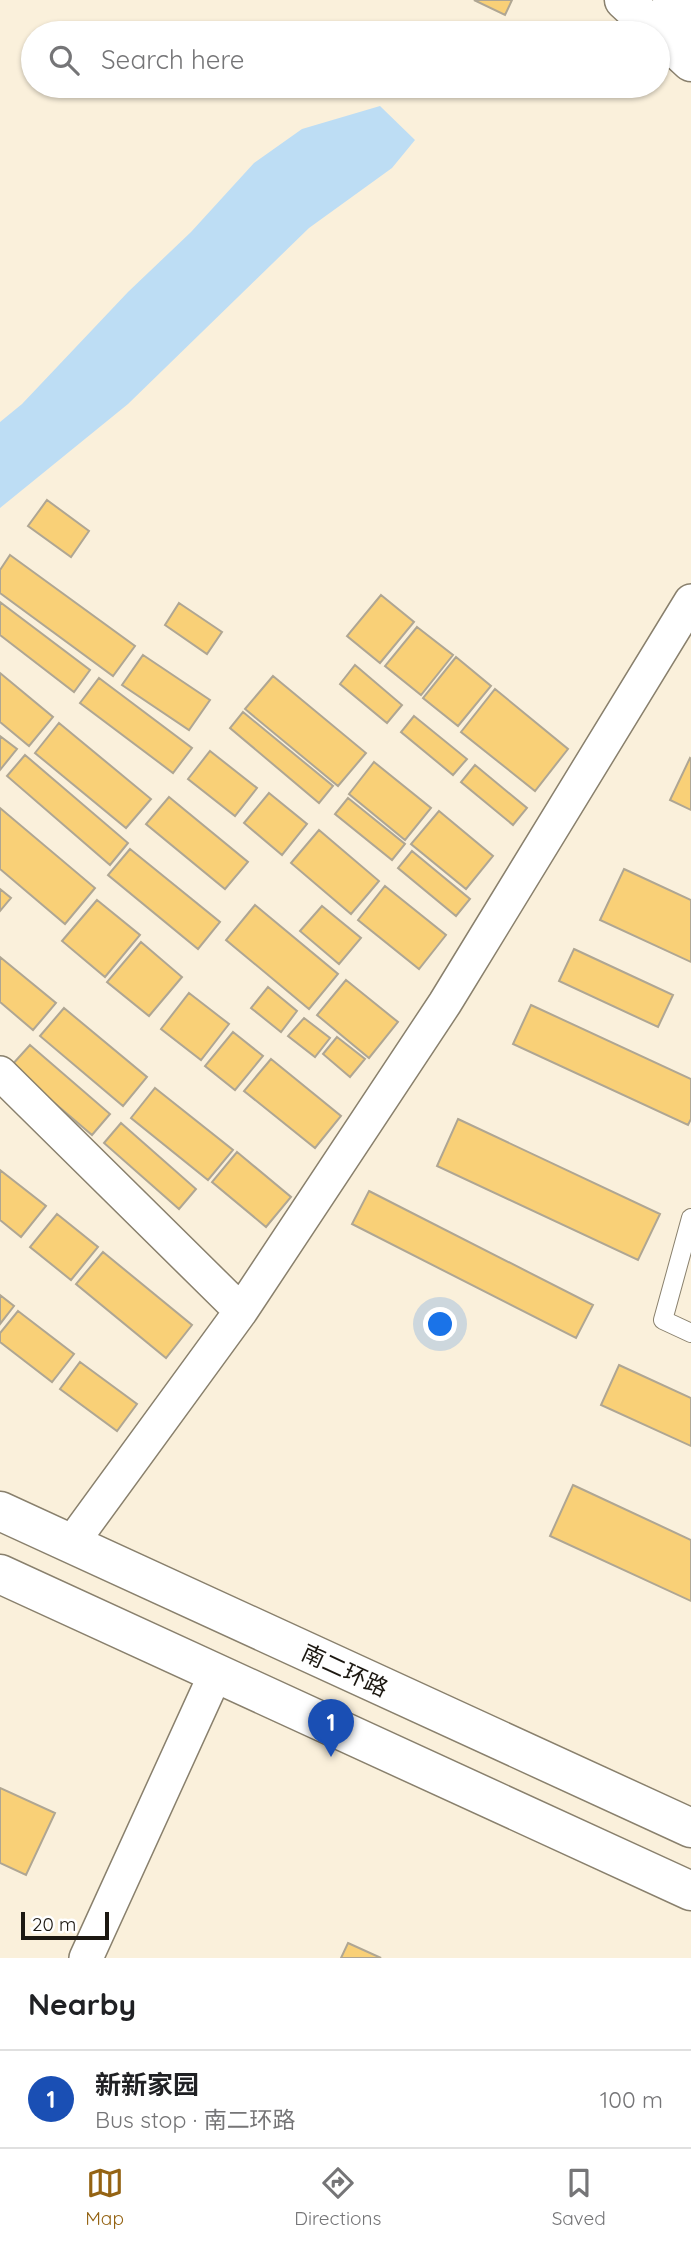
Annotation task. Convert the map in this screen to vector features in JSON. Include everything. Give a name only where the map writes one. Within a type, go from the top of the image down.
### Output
[{"type":"main road","points":[[624,0],[647,21]]},
{"type":"main road","points":[[672,0],[691,19]]},
{"type":"main road","points":[[670,43],[691,62]]},
{"type":"main road","name":"南二环路","points":[[0,1511],[691,1828]]},
{"type":"main road","points":[[45,1595],[71,1544]]},
{"type":"main road","points":[[0,1574],[691,1891]]},
{"type":"street","points":[[71,1544],[241,1311],[446,1003],[691,601]]},
{"type":"street","points":[[0,1073],[241,1311]]},
{"type":"street","points":[[86,1958],[216,1673]]},
{"type":"lane","points":[[691,1218],[663,1320],[691,1333]]},
{"type":"water","points":[[380,106],[415,140],[392,168],[309,228],[128,404],[0,508],[0,422],[22,404],[128,292],[191,232],[254,163],[302,129]]},
{"type":"building","points":[[474,0],[512,0],[505,15]]},
{"type":"building","points":[[47,500],[89,531],[71,557],[28,526]]},
{"type":"building","points":[[10,555],[135,646],[113,676],[0,593],[0,570]]},
{"type":"building","points":[[381,595],[414,622],[380,663],[347,636]]},
{"type":"building","points":[[0,602],[90,670],[74,692],[0,635]]},
{"type":"building","points":[[179,603],[222,632],[207,654],[165,625]]},
{"type":"building","points":[[417,627],[453,655],[421,695],[385,666]]},
{"type":"building","points":[[143,655],[210,700],[189,730],[122,685]]},
{"type":"building","points":[[456,657],[491,686],[458,726],[423,698]]},
{"type":"building","points":[[355,665],[402,705],[387,723],[340,684]]},
{"type":"building","points":[[0,673],[53,717],[29,746],[0,722]]},
{"type":"building","points":[[273,676],[366,753],[338,786],[245,709]]},
{"type":"building","points":[[99,678],[192,748],[173,773],[80,703]]},
{"type":"building","points":[[495,689],[568,749],[535,791],[461,732]]},
{"type":"building","points":[[243,712],[333,786],[319,803],[230,728]]},
{"type":"building","points":[[414,716],[467,759],[453,775],[401,732]]},
{"type":"building","points":[[59,723],[151,799],[126,828],[35,753]]},
{"type":"building","points":[[0,736],[17,749],[0,770]]},
{"type":"building","points":[[210,751],[257,788],[235,816],[188,779]]},
{"type":"building","points":[[25,755],[128,843],[110,865],[7,776]]},
{"type":"building","points":[[691,759],[691,810],[670,800]]},
{"type":"building","points":[[374,762],[431,808],[405,840],[349,794]]},
{"type":"building","points":[[475,765],[527,808],[513,825],[461,782]]},
{"type":"building","points":[[269,793],[307,824],[282,855],[244,823]]},
{"type":"building","points":[[169,797],[248,862],[225,889],[146,824]]},
{"type":"building","points":[[348,798],[405,844],[392,860],[335,814]]},
{"type":"building","points":[[0,808],[95,888],[65,924],[0,869]]},
{"type":"building","points":[[439,811],[493,856],[466,889],[411,844]]},
{"type":"building","points":[[319,830],[379,881],[351,914],[291,863]]},
{"type":"building","points":[[130,849],[220,922],[198,949],[108,875]]},
{"type":"building","points":[[412,851],[470,899],[456,916],[398,868]]},
{"type":"building","points":[[624,869],[691,900],[691,962],[600,920]]},
{"type":"building","points":[[385,886],[446,935],[419,969],[358,920]]},
{"type":"building","points":[[0,889],[11,898],[0,911]]},
{"type":"building","points":[[97,900],[140,935],[105,977],[62,941]]},
{"type":"building","points":[[255,905],[338,974],[309,1009],[226,940]]},
{"type":"building","points":[[322,906],[361,938],[339,964],[300,931]]},
{"type":"building","points":[[141,942],[182,977],[149,1016],[107,982]]},
{"type":"building","points":[[574,949],[673,995],[658,1027],[559,981]]},
{"type":"building","points":[[0,957],[56,1003],[33,1030],[0,1002]]},
{"type":"building","points":[[346,980],[398,1022],[369,1058],[317,1015]]},
{"type":"building","points":[[268,987],[297,1011],[281,1032],[251,1008]]},
{"type":"building","points":[[189,993],[229,1024],[201,1060],[161,1029]]},
{"type":"building","points":[[531,1005],[691,1079],[691,1119],[688,1125],[513,1044]]},
{"type":"building","points":[[64,1008],[147,1077],[123,1106],[40,1036]]},
{"type":"building","points":[[304,1018],[330,1038],[315,1057],[288,1036]]},
{"type":"building","points":[[233,1032],[263,1056],[235,1090],[205,1066]]},
{"type":"building","points":[[337,1037],[365,1059],[350,1077],[323,1054]]},
{"type":"building","points":[[30,1045],[110,1114],[92,1135],[11,1066]]},
{"type":"building","points":[[271,1059],[341,1116],[315,1148],[244,1091]]},
{"type":"building","points":[[155,1088],[233,1150],[208,1180],[131,1118]]},
{"type":"building","points":[[458,1119],[660,1214],[638,1260],[437,1166]]},
{"type":"building","points":[[121,1123],[196,1189],[179,1209],[104,1143]]},
{"type":"building","points":[[237,1152],[291,1197],[266,1227],[212,1182]]},
{"type":"building","points":[[0,1170],[46,1206],[21,1237],[0,1220]]},
{"type":"building","points":[[369,1191],[593,1305],[576,1338],[352,1224]]},
{"type":"building","points":[[57,1214],[98,1247],[71,1280],[30,1247]]},
{"type":"building","points":[[103,1252],[192,1325],[166,1358],[76,1284]]},
{"type":"building","points":[[0,1295],[14,1306],[0,1324]]},
{"type":"building","points":[[18,1311],[74,1354],[52,1382],[0,1342],[0,1333]]},
{"type":"building","points":[[80,1362],[137,1404],[117,1431],[60,1389]]},
{"type":"building","points":[[619,1365],[691,1398],[691,1446],[601,1405]]},
{"type":"building","points":[[573,1485],[691,1540],[691,1601],[550,1536]]},
{"type":"building","points":[[0,1788],[55,1813],[26,1875],[0,1863]]},
{"type":"building","points":[[348,1943],[381,1958],[341,1958]]},
{"type":"place","name":"新新家园","points":[[331,1757]]}]
